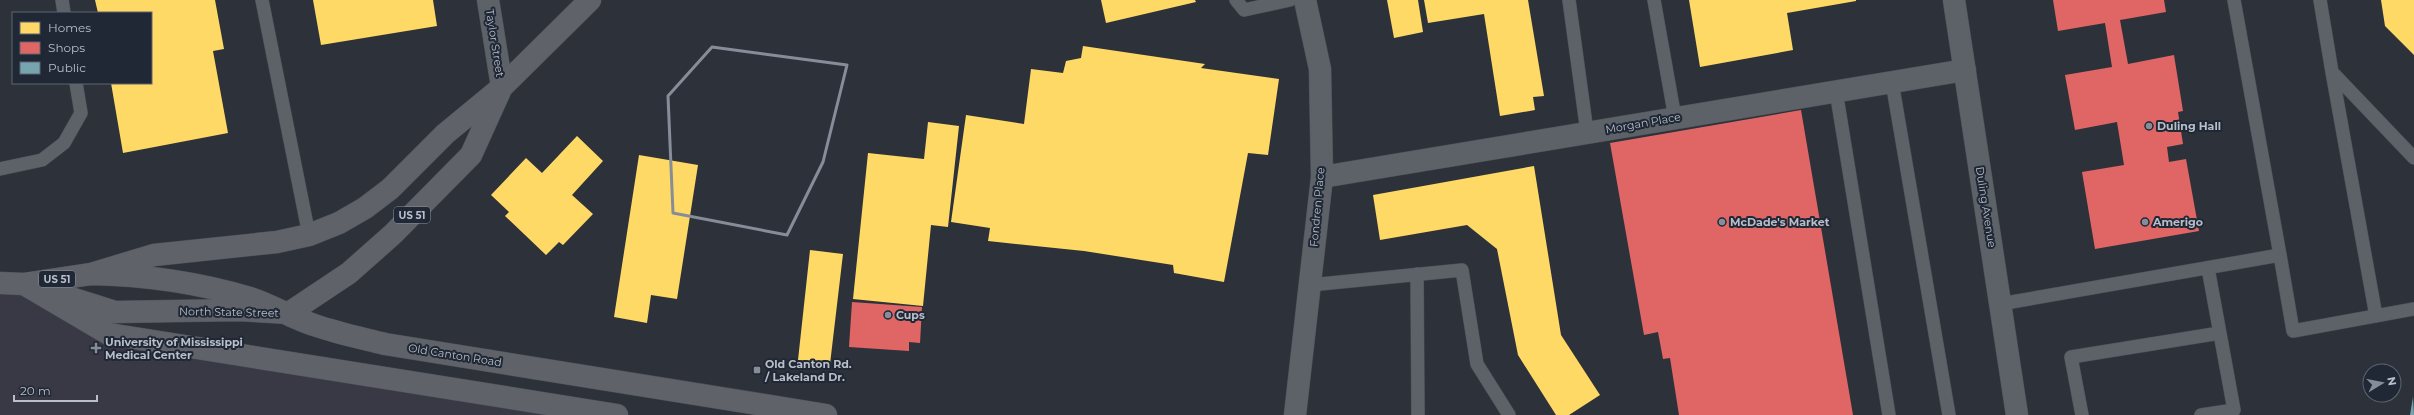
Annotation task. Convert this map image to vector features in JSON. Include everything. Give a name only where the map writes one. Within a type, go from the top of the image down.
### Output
[{"type":"main road","name":"North State Street","points":[[0,283],[24,284],[91,274],[154,255],[277,242],[309,235],[338,223],[365,208],[390,189],[445,134],[502,87],[590,0]]},
{"type":"main road","name":"North State Street","points":[[24,284],[115,312],[239,310],[289,313],[349,273],[376,249],[471,155],[502,87]]},
{"type":"main road","name":"Old Canton Road","points":[[91,274],[136,274],[188,282],[250,298],[289,313],[313,325],[385,344],[826,415]]},
{"type":"main road","points":[[24,284],[108,334],[617,415]]},
{"type":"street","name":"Taylor Street","points":[[488,0],[502,87]]},
{"type":"street","name":"Fondren Place","points":[[1295,415],[1322,177],[1320,69],[1305,0]]},
{"type":"street","name":"Duling Avenue","points":[[1954,0],[2017,415]]},
{"type":"street","name":"Morgan Place","points":[[1322,177],[1965,70]]},
{"type":"lane","points":[[62,0],[64,12]]},
{"type":"lane","points":[[262,0],[309,235]]},
{"type":"lane","points":[[1236,0],[1244,10],[1290,0]]},
{"type":"lane","points":[[1569,0],[1587,132]]},
{"type":"lane","points":[[1654,0],[1674,118]]},
{"type":"lane","points":[[2234,0],[2293,331],[2414,309]]},
{"type":"lane","points":[[2320,0],[2376,316]]},
{"type":"lane","points":[[2332,72],[2414,158]]},
{"type":"lane","points":[[1892,82],[1949,415]]},
{"type":"lane","points":[[0,169],[42,160],[64,143],[81,113],[76,84]]},
{"type":"lane","points":[[1836,91],[1890,415]]},
{"type":"lane","points":[[2000,304],[2280,255]]},
{"type":"lane","points":[[2201,415],[2234,410],[2208,268]]},
{"type":"lane","points":[[1310,285],[1462,270],[1477,364],[1509,415]]},
{"type":"lane","points":[[1418,274],[1418,415]]},
{"type":"lane","points":[[2082,415],[2071,357],[2220,333]]},
{"type":"highlighted area","points":[[712,47],[847,65],[823,162],[787,235],[673,213],[668,96]]},
{"type":"shaded area","name":"University of Mississippi Medical Center","points":[[0,283],[109,334],[617,415],[0,415]]},
{"type":"building: Homes","points":[[95,0],[215,0],[224,49],[213,51],[228,133],[123,153],[111,84],[152,84],[152,12],[98,12]]},
{"type":"building: Homes","points":[[313,0],[433,0],[437,26],[321,45]]},
{"type":"building: Homes","points":[[1101,0],[1195,0],[1196,2],[1106,23]]},
{"type":"building: Homes","points":[[1387,0],[1418,0],[1423,32],[1394,38]]},
{"type":"building: Homes","points":[[1424,0],[1528,0],[1544,96],[1533,97],[1535,110],[1500,116],[1484,14],[1428,23]]},
{"type":"building: Homes","points":[[1689,0],[1856,1],[1787,13],[1793,50],[1700,67]]},
{"type":"building: Homes","points":[[2381,0],[2414,0],[2414,55],[2385,26]]},
{"type":"building: Homes","points":[[1083,46],[1205,64],[1201,68],[1279,79],[1268,155],[1248,153],[1224,282],[1174,273],[1173,265],[1084,251],[988,241],[990,228],[951,222],[966,115],[1024,124],[1031,69],[1063,73],[1066,61],[1081,58]]},
{"type":"building: Homes","points":[[928,122],[959,126],[948,227],[931,225],[923,306],[853,299],[868,153],[924,159]]},
{"type":"building: Homes","points":[[577,136],[603,161],[572,195],[593,214],[563,245],[559,242],[546,255],[505,216],[509,212],[491,195],[526,158],[542,173]]},
{"type":"building: Homes","points":[[639,155],[698,165],[677,299],[651,295],[647,323],[614,317]]},
{"type":"building: Homes","points":[[1534,166],[1561,335],[1600,395],[1569,415],[1556,415],[1518,355],[1497,249],[1467,225],[1380,240],[1373,195]]},
{"type":"building: Homes","points":[[810,250],[843,254],[830,364],[798,360]]},
{"type":"building: Shops","name":"Duling Hall","points":[[2053,0],[2164,0],[2166,12],[2120,20],[2128,64],[2174,55],[2183,111],[2178,112],[2183,144],[2167,147],[2169,162],[2186,159],[2199,231],[2095,249],[2082,172],[2124,165],[2117,122],[2075,130],[2065,75],[2112,67],[2105,23],[2058,31]]},
{"type":"building: Shops","name":"McDade's Market","points":[[1801,110],[1853,415],[1679,415],[1670,358],[1663,359],[1658,332],[1644,335],[1610,143]]},
{"type":"building: Shops","points":[[852,302],[922,307],[920,343],[909,342],[909,351],[849,347]]},
{"type":"building: Public","points":[[2413,397],[2414,415],[2410,415]]},
{"type":"place","name":"Duling Hall","points":[[2149,126]]},
{"type":"place","name":"McDade's Market","points":[[1722,222]]},
{"type":"place","name":"Amerigo","points":[[2145,222]]},
{"type":"place","name":"Cups","points":[[888,315]]},
{"type":"place","name":"University of Mississippi Medical Center","points":[[96,348]]},
{"type":"place","name":"Old Canton Rd. / Lakeland Dr.","points":[[757,370]]}]
